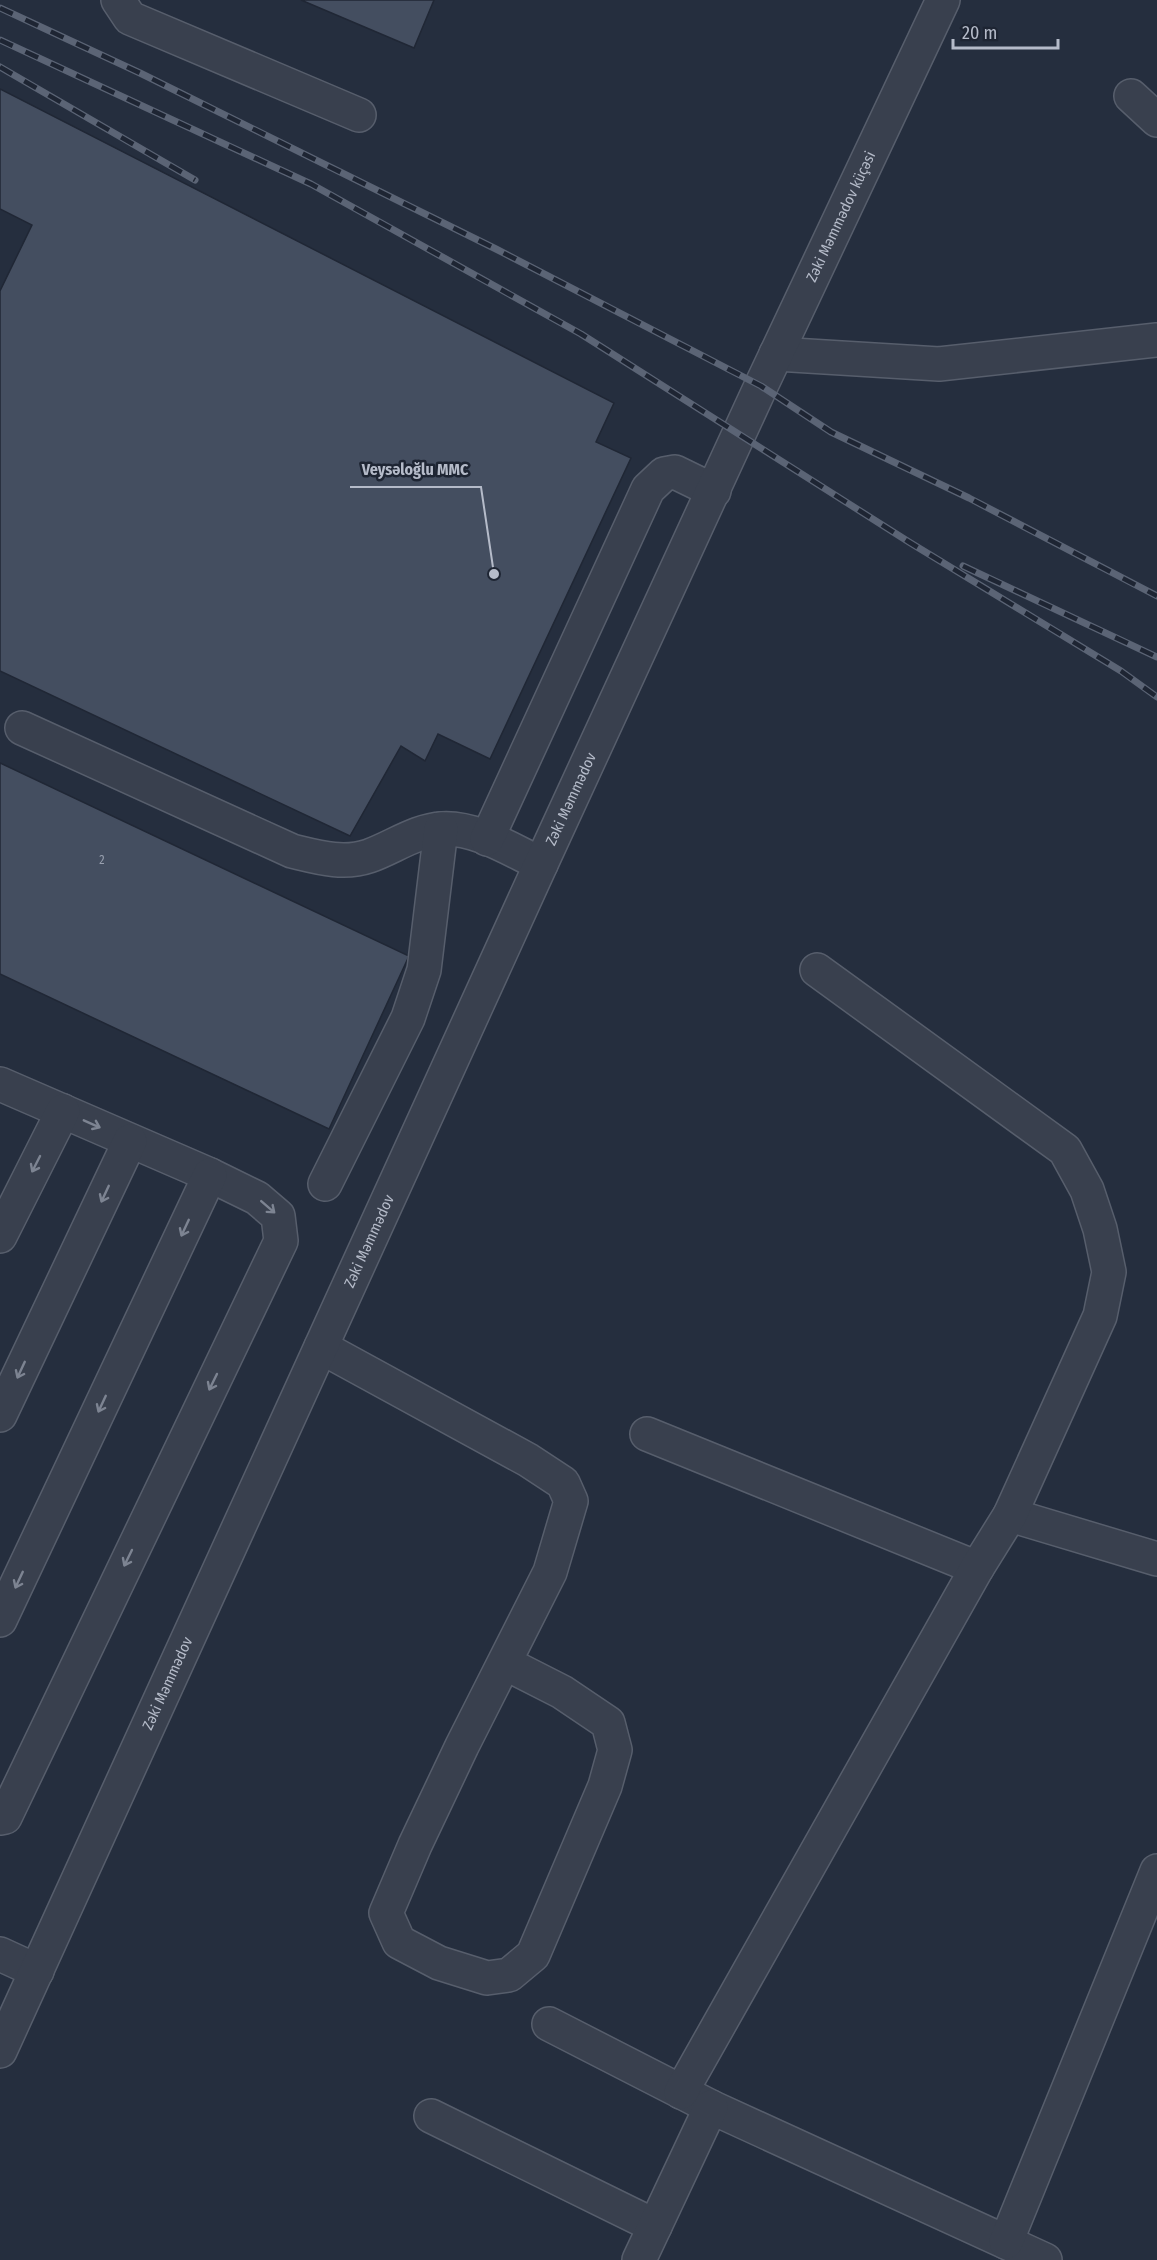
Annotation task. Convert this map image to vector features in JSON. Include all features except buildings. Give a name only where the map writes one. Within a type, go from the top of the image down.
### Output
[{"type":"street","points":[[118,0],[130,18],[359,115]]},
{"type":"street","name":"Zəki Məmmədov küçəsi","points":[[740,434],[943,0]]},
{"type":"street","points":[[1131,96],[1157,120]]},
{"type":"street","points":[[776,354],[939,364],[1157,340]]},
{"type":"street","name":"Zəki Məmmədov","points":[[0,2051],[541,864],[740,434]]},
{"type":"street","points":[[487,839],[648,489],[664,474],[675,472],[714,490]]},
{"type":"street","points":[[22,728],[292,851],[335,860],[366,857],[414,837],[441,829],[468,831],[541,864]]},
{"type":"street","points":[[325,1184],[408,1018],[424,970],[441,829]]},
{"type":"street","points":[[681,2092],[977,1568],[1010,1515],[1100,1316],[1109,1272],[1100,1229],[1087,1190],[1065,1150],[817,970]]},
{"type":"street","points":[[0,1084],[210,1175],[257,1198],[278,1216],[280,1241],[4,1817],[0,1818]]},
{"type":"street","points":[[0,1236],[63,1111]]},
{"type":"street","points":[[0,1415],[130,1141]]},
{"type":"street","points":[[0,1620],[210,1175]]},
{"type":"street","points":[[321,1347],[528,1460],[563,1483],[571,1501],[550,1572],[419,1835],[386,1913],[399,1942],[439,1963],[487,1978],[509,1975],[533,1955],[605,1786],[615,1750],[608,1723],[562,1692],[505,1663]]},
{"type":"street","points":[[647,1434],[977,1568]]},
{"type":"street","points":[[1010,1515],[1157,1559]]},
{"type":"street","points":[[1006,2242],[1157,1871]]},
{"type":"street","points":[[0,1954],[37,1971]]},
{"type":"street","points":[[549,2024],[711,2107],[1045,2260]]},
{"type":"street","points":[[639,2260],[711,2107]]},
{"type":"street","points":[[431,2116],[656,2226]]},
{"type":"railway","points":[[0,8],[140,73],[496,249],[761,386],[831,432],[969,498],[1157,596]]},
{"type":"railway","points":[[0,40],[311,184],[581,334],[909,542],[1121,671],[1157,697]]},
{"type":"railway","points":[[0,67],[195,180]]},
{"type":"railway","points":[[963,566],[1157,657]]},
{"type":"place","name":"Veysəloğlu MMC","points":[[494,574]]}]
